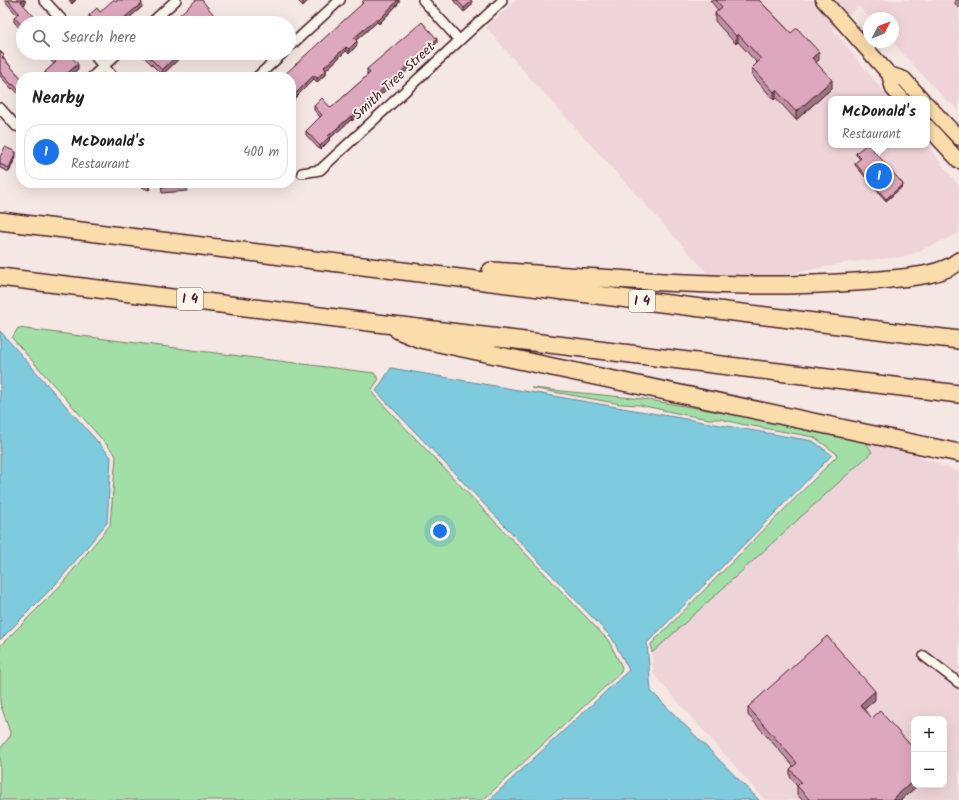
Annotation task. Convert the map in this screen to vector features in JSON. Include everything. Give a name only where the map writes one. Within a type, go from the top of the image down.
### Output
[{"type":"highway","name":"I 4","points":[[0,221],[959,340]]},
{"type":"highway","points":[[325,261],[632,281],[733,285],[860,283],[959,275]]},
{"type":"highway","points":[[860,283],[921,275],[952,266],[959,261]]},
{"type":"highway","name":"I 4","points":[[0,276],[959,394]]},
{"type":"highway","points":[[379,322],[420,339],[959,453]]},
{"type":"main road","points":[[823,0],[889,74],[893,89],[899,96]]},
{"type":"main road","points":[[889,74],[904,79],[919,96]]},
{"type":"main road","points":[[930,107],[959,138]]},
{"type":"main road","points":[[930,129],[959,161]]},
{"type":"street","points":[[44,0],[59,16]]},
{"type":"street","points":[[159,16],[176,0]]},
{"type":"street","points":[[296,41],[340,0]]},
{"type":"street","points":[[423,0],[459,40]]},
{"type":"street","name":"Smith Tree Street","points":[[302,173],[320,170],[502,1]]},
{"type":"street","points":[[98,60],[109,72]]},
{"type":"street","points":[[97,72],[110,60]]},
{"type":"street","points":[[262,72],[275,60]]},
{"type":"street","points":[[0,108],[16,123]]},
{"type":"street","points":[[924,656],[959,683]]},
{"type":"shaded area","points":[[516,0],[815,0],[838,25],[833,30],[888,96],[828,96],[828,148],[929,148],[959,186],[958,234],[917,252],[900,257],[850,262],[784,275],[726,279],[712,278],[522,69],[486,27]]},
{"type":"shaded area","points":[[830,0],[959,0],[959,110],[945,99],[898,48],[899,48],[899,12],[864,12],[859,6],[846,18]]},
{"type":"shaded area","points":[[864,439],[886,443],[959,472],[959,676],[923,650],[917,658],[959,689],[959,800],[765,800],[654,675],[652,653],[872,452]]},
{"type":"green space","points":[[18,328],[374,373],[379,379],[372,389],[373,394],[608,640],[622,667],[621,672],[483,800],[0,800],[0,749],[11,735],[0,703],[0,646],[60,586],[110,525],[116,457],[115,454],[12,338]]},
{"type":"green space","points":[[531,388],[643,399],[801,426],[864,439],[872,452],[652,653],[651,644],[836,457],[837,454],[814,437],[721,419],[709,419],[640,405],[621,404]]},
{"type":"water","points":[[0,331],[111,457],[107,523],[56,584],[0,640]]},
{"type":"water","points":[[391,368],[813,441],[832,455],[647,643],[651,691],[759,800],[489,800],[629,670],[612,638],[376,391]]},
{"type":"building","points":[[8,0],[24,0],[21,2],[34,16],[16,16],[16,19],[14,17],[19,13]]},
{"type":"building","points":[[113,0],[139,0],[142,3],[126,16],[89,15],[97,8],[100,12]]},
{"type":"building","points":[[196,0],[202,0],[215,16],[197,16],[178,16]]},
{"type":"building","points":[[364,0],[398,0],[379,20],[377,18],[354,38],[357,41],[349,49],[346,47],[324,67],[326,70],[317,78],[314,75],[296,93],[296,72],[287,72],[363,3],[362,2]]},
{"type":"building","points":[[457,0],[471,0],[472,1],[464,8]]},
{"type":"building","points":[[716,0],[759,0],[791,33],[797,28],[819,52],[812,58],[832,80],[796,112],[776,90],[774,92],[752,68],[761,59],[738,34],[736,36],[715,13],[722,7]]},
{"type":"building","points":[[422,22],[437,39],[352,117],[351,116],[328,136],[329,137],[320,146],[306,131],[322,115],[314,106],[322,98],[331,108],[370,73],[367,69]]},
{"type":"building","points":[[0,51],[4,55],[2,57],[16,72],[16,87],[13,84],[12,85],[0,72]]},
{"type":"building","points":[[54,60],[74,60],[78,64],[69,72],[45,72],[56,62]]},
{"type":"building","points":[[152,60],[173,60],[162,70]]},
{"type":"building","points":[[5,147],[16,152],[9,168],[0,164],[0,157]]},
{"type":"building","points":[[862,148],[872,148],[903,184],[886,199],[855,163],[861,158],[856,153]]},
{"type":"building","points":[[827,636],[875,691],[860,705],[872,718],[880,711],[911,746],[911,783],[892,800],[810,800],[797,786],[801,782],[790,769],[797,763],[748,707]]},
{"type":"place","name":"McDonald's","points":[[879,176]]}]
